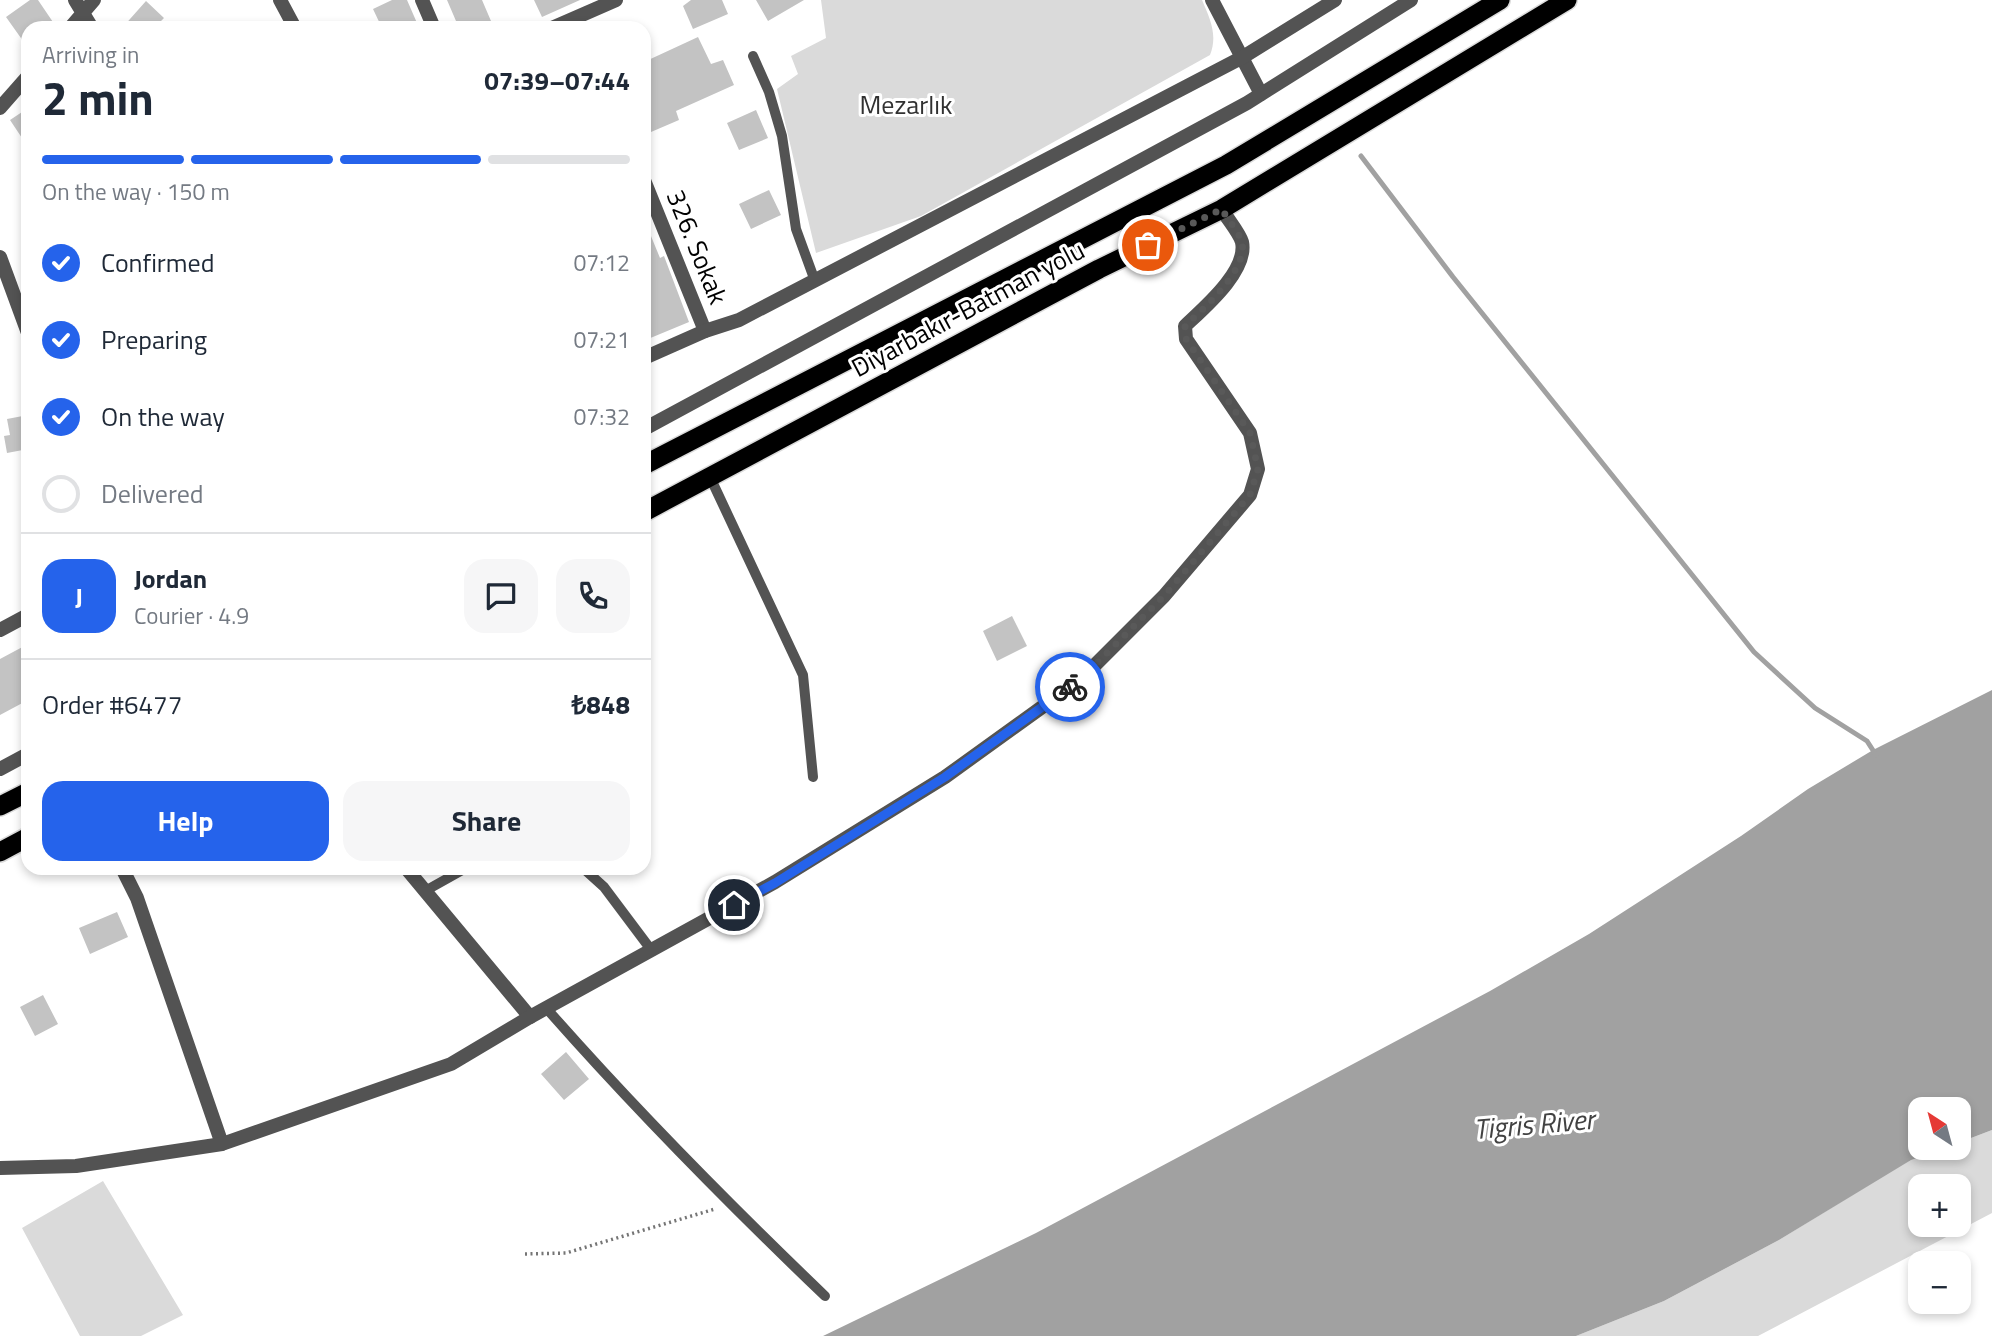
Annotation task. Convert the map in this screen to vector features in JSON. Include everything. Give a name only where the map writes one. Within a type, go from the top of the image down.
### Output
[{"type":"highway","name":"Diyarbakır-Batman yolu","points":[[651,461],[1226,165],[1500,0]]},
{"type":"highway","name":"Diyarbakır-Batman yolu","points":[[651,508],[1100,269],[1222,209],[1567,0]]},
{"type":"highway","points":[[0,806],[21,796]]},
{"type":"highway","points":[[0,852],[21,841]]},
{"type":"street","points":[[79,6],[93,0]]},
{"type":"street","points":[[280,0],[291,21]]},
{"type":"street","points":[[422,0],[431,21]]},
{"type":"street","points":[[583,21],[616,0]]},
{"type":"street","points":[[1212,0],[1261,94]]},
{"type":"street","points":[[651,355],[705,331],[739,320],[815,281],[1243,57],[1335,0]]},
{"type":"street","points":[[651,425],[1261,94],[1411,0]]},
{"type":"street","points":[[0,108],[21,84]]},
{"type":"street","name":"326. Sokak","points":[[651,197],[705,331]]},
{"type":"street","points":[[0,1168],[76,1166],[222,1144],[451,1064],[530,1017],[775,883],[945,777],[1081,679],[1164,596],[1250,495],[1258,469],[1250,433],[1186,339],[1185,326],[1210,302],[1238,268],[1242,243],[1222,209]]},
{"type":"street","points":[[0,257],[21,314]]},
{"type":"street","points":[[0,630],[21,619]]},
{"type":"street","points":[[0,769],[21,758]]},
{"type":"street","points":[[126,875],[137,898],[222,1144]]},
{"type":"street","points":[[412,875],[530,1017]]},
{"type":"lane","points":[[753,57],[769,92],[782,136],[796,229],[815,281]]},
{"type":"lane","points":[[710,477],[803,675],[813,777]]},
{"type":"lane","points":[[425,891],[454,875]]},
{"type":"lane","points":[[591,875],[604,887],[652,951]]},
{"type":"lane","points":[[547,1009],[610,1081],[730,1204],[825,1296]]},
{"type":"path","points":[[525,1254],[566,1253],[730,1204]]},
{"type":"green space","name":"Mezarlık","points":[[821,0],[1202,0],[1212,27],[1213,41],[1210,55],[921,216],[816,253],[777,89],[798,74],[791,56],[826,38]]},
{"type":"green space","points":[[1992,1130],[1992,1213],[1971,1224],[1971,1174],[1908,1174],[1908,1237],[1946,1237],[1920,1251],[1908,1251],[1908,1257],[1758,1336],[1576,1336],[1664,1301],[1779,1240],[1909,1160],[1971,1160],[1971,1138]]},
{"type":"green space","points":[[103,1181],[183,1315],[141,1336],[80,1336],[22,1228]]},
{"type":"water","name":"Tigris River","points":[[1992,690],[1992,1130],[1971,1138],[1971,1097],[1908,1097],[1908,1160],[1911,1160],[1779,1240],[1664,1301],[1576,1336],[823,1336],[1036,1233],[1490,991],[1589,934],[1741,836],[1808,789],[1873,750]]},
{"type":"building","points":[[30,0],[38,0],[52,21],[21,21],[21,38],[6,17]]},
{"type":"building","points":[[392,0],[407,0],[416,21],[379,21],[373,9]]},
{"type":"building","points":[[447,0],[482,0],[491,21],[456,21]]},
{"type":"building","points":[[534,0],[580,0],[542,17]]},
{"type":"building","points":[[691,0],[722,0],[728,14],[693,29],[683,6]]},
{"type":"building","points":[[756,0],[804,0],[768,21]]},
{"type":"building","points":[[146,1],[164,18],[161,21],[128,21]]},
{"type":"building","points":[[698,37],[711,64],[723,60],[734,85],[676,111],[679,120],[651,132],[651,59]]},
{"type":"building","points":[[756,110],[768,138],[739,150],[727,123]]},
{"type":"building","points":[[21,113],[21,136],[10,120]]},
{"type":"building","points":[[769,190],[781,215],[751,229],[739,204]]},
{"type":"building","points":[[651,236],[660,258],[664,256],[689,322],[651,338]]},
{"type":"building","points":[[21,416],[21,450],[7,453],[4,436],[10,435],[7,419]]},
{"type":"building","points":[[1012,616],[1027,646],[997,661],[983,631]]},
{"type":"building","points":[[21,648],[21,704],[0,715],[0,659]]},
{"type":"building","points":[[117,912],[128,937],[90,954],[79,928]]},
{"type":"building","points":[[43,995],[58,1024],[35,1036],[20,1007]]},
{"type":"building","points":[[566,1052],[589,1079],[564,1100],[541,1074]]},
{"type":"waterway","points":[[1361,156],[1453,277],[1754,652],[1815,708],[1867,741],[1876,755]]},
{"type":"way so far","points":[[1070,687],[1164,596],[1250,495],[1258,469],[1250,433],[1186,339],[1185,326],[1210,302],[1238,268],[1242,243],[1222,209],[1148,245]]},
{"type":"route","points":[[734,905],[775,883],[945,777],[1070,687]]}]
